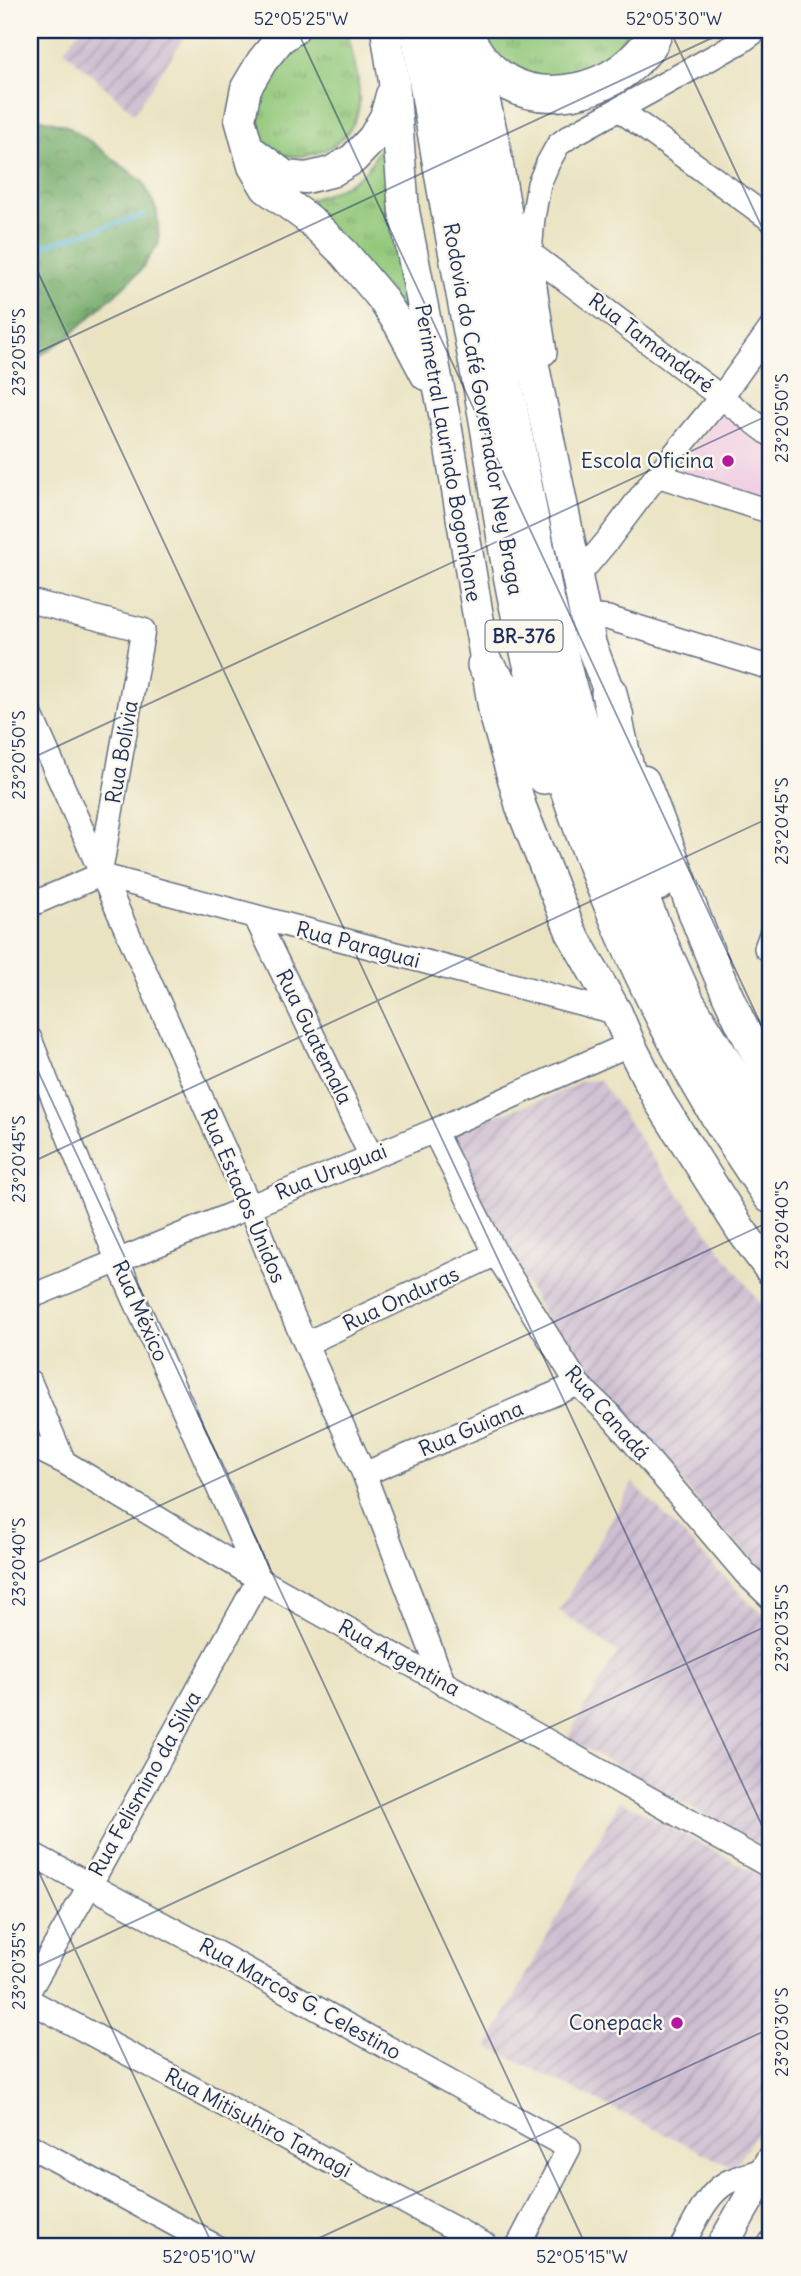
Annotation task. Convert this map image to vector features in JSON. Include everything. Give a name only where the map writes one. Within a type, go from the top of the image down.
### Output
[{"type":"highway","name":"Rodovia do Café Governador Ney Braga","points":[[419,30],[434,131],[521,626],[557,756],[617,917],[684,1056],[717,1117],[771,1196]]},
{"type":"highway","points":[[460,34],[481,61],[510,84],[529,91],[580,91],[614,78],[632,64],[653,41],[655,30]]},
{"type":"highway","name":"Rodovia do Café Governador Ney Braga","points":[[460,34],[505,385],[545,593],[567,681],[612,825],[658,939],[687,1003],[755,1084],[771,1138]]},
{"type":"highway","points":[[485,665],[505,690],[532,746],[601,915],[650,1009],[684,1056]]},
{"type":"highway","points":[[609,693],[622,756],[660,892],[755,1084]]},
{"type":"main road","points":[[293,30],[280,39],[262,61],[246,88],[240,119],[253,166],[266,188],[310,220],[344,253],[381,297],[415,352],[446,424]]},
{"type":"main road","name":"Perimetral Laurindo Bogonhone","points":[[386,30],[394,81],[404,211],[446,424],[494,712],[521,807],[571,932],[617,1013],[659,1101],[741,1230],[771,1271]]},
{"type":"main road","points":[[460,34],[478,71],[494,142],[531,352],[591,645],[609,693]]},
{"type":"main road","points":[[244,141],[256,157],[285,176],[306,178],[331,172],[352,159],[373,138],[385,117],[394,81]]},
{"type":"main road","points":[[722,2246],[769,2165]]},
{"type":"street","points":[[564,512],[530,253],[539,184],[558,145],[570,136],[742,41],[757,30]]},
{"type":"street","points":[[620,110],[771,220]]},
{"type":"street","name":"Rua Tamandaré","points":[[530,253],[771,435]]},
{"type":"street","points":[[577,577],[722,397],[771,328]]},
{"type":"street","points":[[657,475],[771,512]]},
{"type":"street","name":"Rua Bolívia","points":[[30,601],[143,630],[100,875]]},
{"type":"street","points":[[585,616],[608,618],[771,668]]},
{"type":"street","name":"Rua Estados Unidos","points":[[30,713],[249,1205],[364,1474],[444,1684]]},
{"type":"street","points":[[30,905],[100,875]]},
{"type":"street","name":"Rua Paraguai","points":[[100,875],[617,1013]]},
{"type":"street","name":"Rua Guatemala","points":[[256,918],[371,1156]]},
{"type":"street","name":"Rua México","points":[[30,1039],[118,1262],[259,1579]]},
{"type":"street","name":"Rua Uruguai","points":[[30,1297],[434,1131],[630,1044]]},
{"type":"street","name":"Rua Canadá","points":[[434,1131],[496,1254],[578,1384],[613,1418],[746,1574],[771,1598]]},
{"type":"street","name":"Rua Onduras","points":[[306,1343],[496,1254]]},
{"type":"street","points":[[30,1382],[64,1462]]},
{"type":"street","name":"Rua Guiana","points":[[364,1474],[578,1384]]},
{"type":"street","name":"Rua Argentina","points":[[30,1445],[64,1462],[259,1579],[771,1867]]},
{"type":"street","name":"Rua Felismino da Silva","points":[[30,1989],[259,1579]]},
{"type":"street","name":"Rua Marcos G. Celestino","points":[[30,1853],[569,2148],[518,2246]]},
{"type":"street","name":"Rua Mitisuhiro Tamagi","points":[[30,2001],[487,2246]]},
{"type":"street","points":[[30,2146],[215,2246]]},
{"type":"street","points":[[682,2246],[705,2206],[719,2188],[769,2165]]},
{"type":"shaded area","points":[[80,30],[189,30],[134,113],[64,50]]},
{"type":"shaded area","name":"Escola Oficina","points":[[723,409],[771,446],[771,504],[674,477]]},
{"type":"shaded area","points":[[600,1080],[654,1160],[771,1318],[771,1577],[705,1512],[657,1449],[610,1394],[563,1349],[445,1138],[483,1120],[547,1098],[582,1081]]},
{"type":"shaded area","points":[[633,1483],[754,1607],[771,1619],[771,1852],[567,1738],[618,1652],[559,1611]]},
{"type":"shaded area","points":[[620,1800],[771,1881],[771,2110],[734,2168],[488,2047]]},
{"type":"green space","points":[[325,30],[347,30],[359,92],[358,110],[353,123],[346,135],[324,150],[299,156],[272,153],[258,130],[256,114],[262,88],[282,58]]},
{"type":"green space","points":[[470,30],[629,30],[611,53],[589,69],[564,77],[549,78],[512,73]]},
{"type":"green space","points":[[30,116],[65,125],[143,182],[157,211],[159,243],[140,271],[67,338],[41,355],[30,370]]},
{"type":"green space","points":[[384,141],[413,333],[301,203],[351,182],[369,167]]},
{"type":"waterway","points":[[30,250],[145,215]]},
{"type":"place","name":"Escola Oficina","points":[[728,461]]},
{"type":"place","name":"Conepack","points":[[677,2023]]}]
